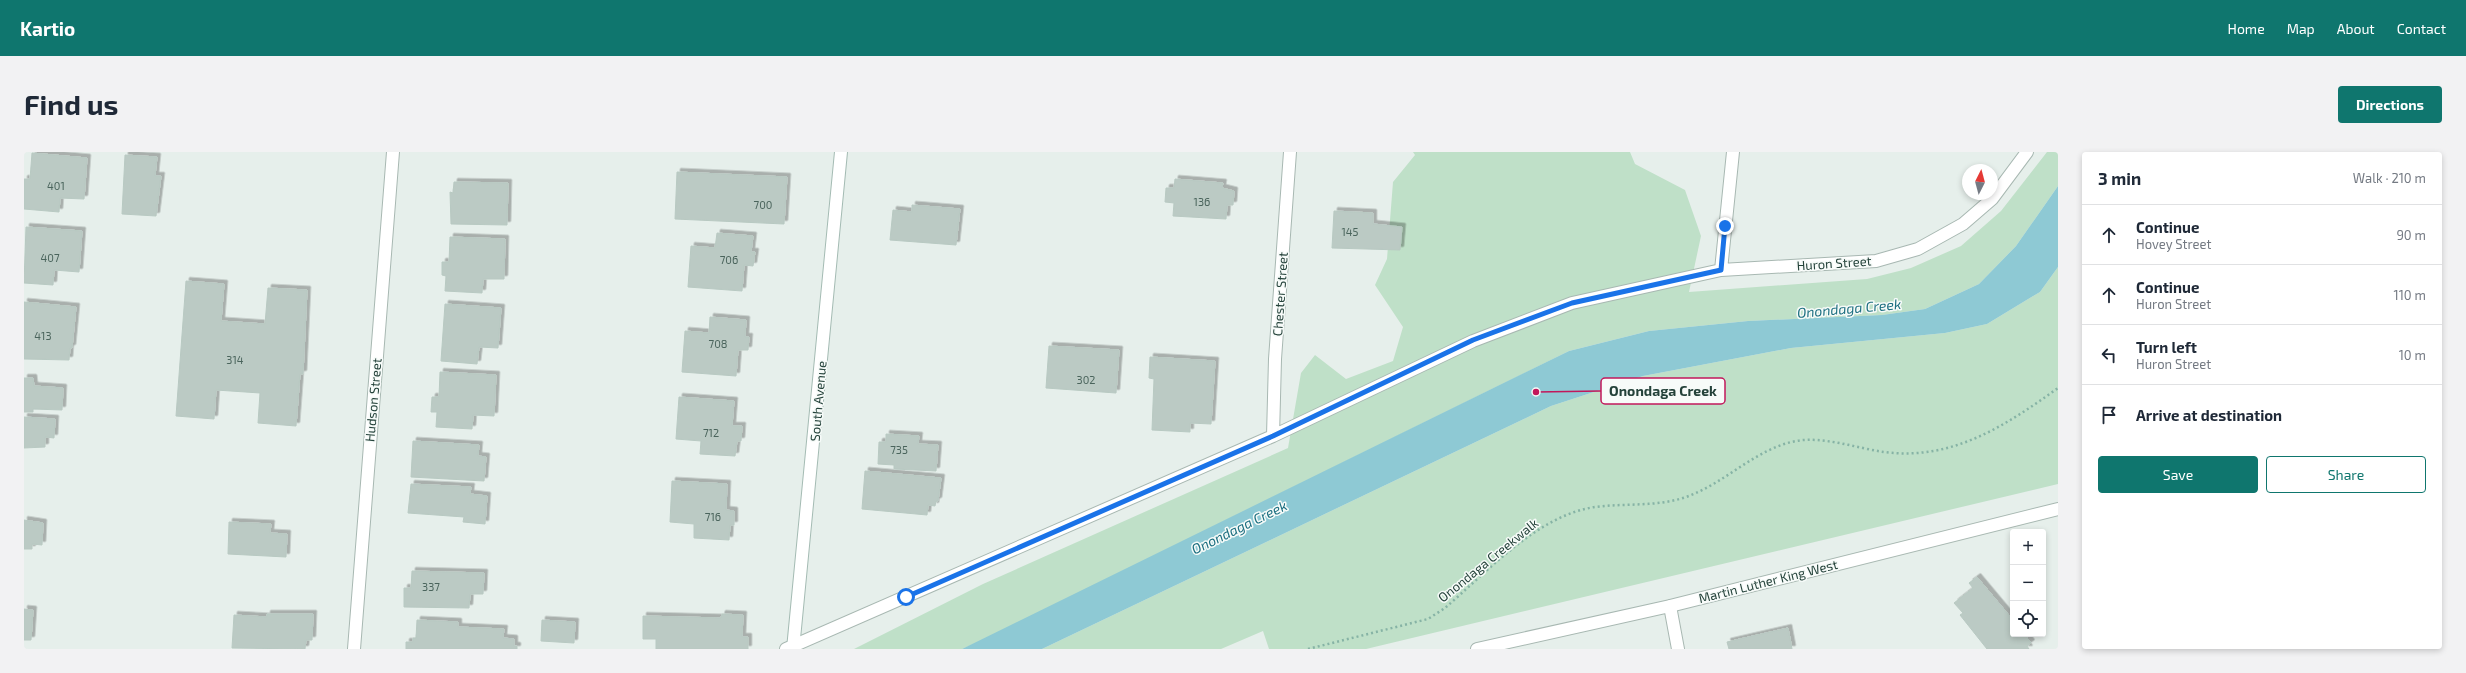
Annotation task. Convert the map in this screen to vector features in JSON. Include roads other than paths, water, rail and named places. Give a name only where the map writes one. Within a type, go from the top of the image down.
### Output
[{"type":"street","name":"Hudson Street","points":[[354,649],[393,152]]},
{"type":"street","name":"South Avenue","points":[[791,648],[840,152]]},
{"type":"street","name":"Chester Street","points":[[1273,436],[1276,359],[1290,152]]},
{"type":"street","points":[[1721,270],[1733,152]]},
{"type":"street","name":"Huron Street","points":[[791,648],[1273,436],[1473,340],[1565,306],[1721,270],[1876,261],[1918,249],[1963,224],[1992,199],[2027,152]]},
{"type":"street","name":"Martin Luther King West","points":[[1477,649],[1670,606],[2058,509]]},
{"type":"street","points":[[1670,606],[1678,649]]},
{"type":"water","points":[[2058,186],[2058,267],[2040,292],[1987,324],[1945,333],[1791,348],[1643,376],[1551,406],[1042,649],[962,649],[1569,351],[1649,331],[1748,321],[1882,315],[1925,309],[1979,284],[2016,246]]},
{"type":"place","name":"Onondaga Creek","points":[[1536,392]]}]
